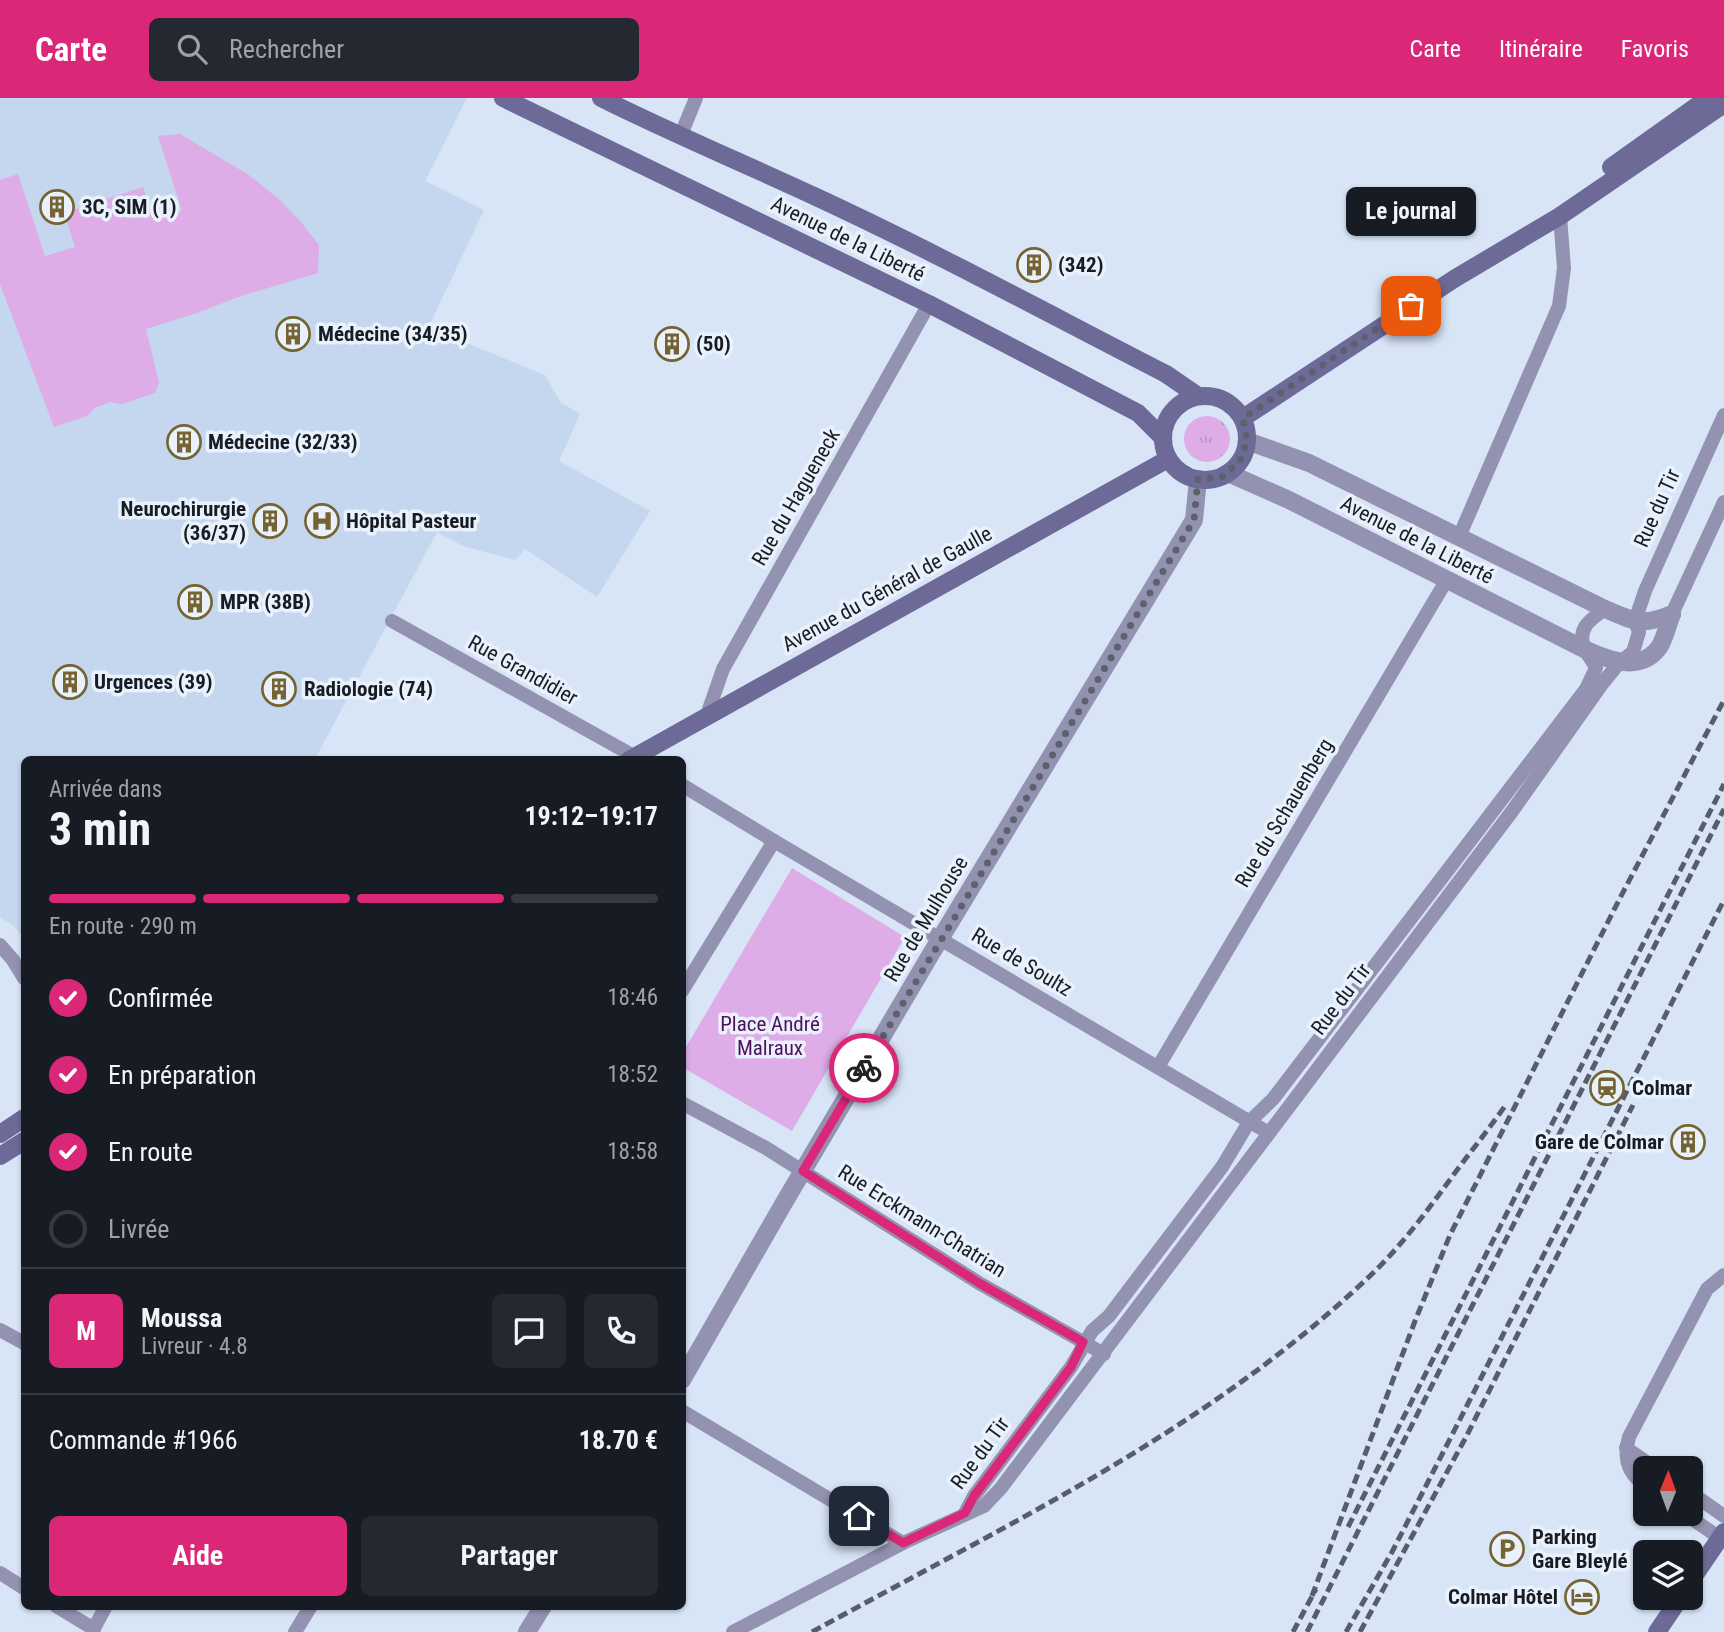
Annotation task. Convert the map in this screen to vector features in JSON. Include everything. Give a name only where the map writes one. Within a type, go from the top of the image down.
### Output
[{"type":"main road","name":"Avenue de la Liberté","points":[[503,98],[929,304],[1138,413],[1162,437]]},
{"type":"main road","name":"Avenue de la Liberté","points":[[601,98],[899,238],[1166,374],[1198,396]]},
{"type":"main road","points":[[1243,418],[1454,279],[1708,98]]},
{"type":"main road","points":[[1454,279],[1560,216],[1724,104]]},
{"type":"main road","points":[[1198,396],[1224,400],[1243,418],[1247,441],[1240,461],[1222,477],[1198,479],[1176,469],[1168,459],[1162,437],[1173,410],[1198,396]]},
{"type":"main road","name":"Avenue du Général de Gaulle","points":[[638,756],[707,715],[1168,459]]},
{"type":"main road","points":[[0,1133],[21,1120]]},
{"type":"main road","points":[[0,1156],[21,1143]]},
{"type":"main road","points":[[1703,1563],[1722,1535]]},
{"type":"main road","points":[[1657,1632],[1672,1610]]},
{"type":"street","points":[[680,137],[696,98]]},
{"type":"street","points":[[1459,537],[1559,306],[1564,268],[1560,216]]},
{"type":"street","name":"Rue du Hagueneck","points":[[707,715],[723,669],[929,304]]},
{"type":"street","name":"Rue du Tir","points":[[1635,621],[1645,591],[1724,415]]},
{"type":"street","name":"Avenue de la Liberté","points":[[1247,441],[1309,463],[1605,609],[1635,621]]},
{"type":"street","name":"Avenue de la Liberté","points":[[1228,473],[1289,500],[1584,649],[1619,663]]},
{"type":"street","name":"Rue de Mulhouse","points":[[686,1373],[940,938],[1194,520],[1198,479]]},
{"type":"street","points":[[1619,663],[1640,660],[1660,645],[1724,502]]},
{"type":"street","name":"Rue du Schauenberg","points":[[1158,1067],[1446,581]]},
{"type":"street","points":[[1584,649],[1581,633],[1586,623],[1605,609]]},
{"type":"street","points":[[1619,663],[1633,652],[1636,646],[1639,632],[1635,621],[1651,623],[1672,614]]},
{"type":"street","name":"Rue Grandidier","points":[[392,621],[631,756]]},
{"type":"street","name":"Rue du Tir","points":[[733,1632],[903,1543],[984,1506],[1001,1488],[1269,1133],[1419,922],[1500,802],[1594,676],[1596,668],[1592,657],[1584,649]]},
{"type":"street","name":"Rue du Tir","points":[[965,1513],[974,1496],[1071,1367],[1083,1342],[1091,1331],[1110,1316],[1222,1167],[1249,1122],[1273,1100],[1513,810],[1619,663]]},
{"type":"street","name":"Rue de Soultz","points":[[686,787],[1269,1133]]},
{"type":"street","points":[[1500,802],[1513,810]]},
{"type":"street","points":[[686,984],[774,841]]},
{"type":"street","points":[[0,945],[21,973]]},
{"type":"street","name":"Rue Erckmann-Chatrian","points":[[686,1104],[803,1171],[979,1283],[1104,1354]]},
{"type":"street","points":[[1633,1477],[1627,1461],[1629,1437],[1707,1289],[1724,1275]]},
{"type":"street","points":[[0,1330],[21,1341]]},
{"type":"street","points":[[686,1413],[903,1543]]},
{"type":"street","points":[[1626,1448],[1638,1456]]},
{"type":"street","points":[[1703,1501],[1724,1516]]},
{"type":"street","points":[[1703,1524],[1722,1535]]},
{"type":"street","points":[[0,1573],[21,1586]]},
{"type":"street","points":[[62,1610],[93,1631],[104,1610]]},
{"type":"street","points":[[295,1632],[309,1610]]},
{"type":"street","points":[[527,1632],[541,1610]]},
{"type":"shaded area","name":"Hôpital Pasteur","points":[[0,98],[467,98],[425,181],[484,210],[430,324],[471,345],[545,375],[561,403],[580,414],[559,461],[650,511],[597,597],[525,549],[515,560],[463,546],[437,532],[317,756],[21,756],[21,934],[0,917]]},
{"type":"green space","points":[[180,134],[249,175],[281,201],[319,245],[318,273],[146,329],[159,382],[155,393],[122,404],[110,402],[95,408],[87,416],[54,427],[0,284],[0,180],[18,174],[45,256],[75,247],[64,213],[143,187],[154,221],[182,211],[158,136]]},
{"type":"green space","points":[[1207,416],[1223,423],[1230,439],[1223,455],[1207,462],[1191,455],[1184,439],[1191,423]]},
{"type":"green space","name":"Place André Malraux","points":[[792,868],[905,937],[792,1131],[686,1069],[686,1047]]},
{"type":"railway","points":[[1312,1596],[1450,1235],[1620,898],[1724,700]]},
{"type":"railway","points":[[1348,1527],[1724,784]]},
{"type":"railway","points":[[1307,1632],[1724,809]]},
{"type":"railway","points":[[1346,1632],[1392,1552],[1724,900]]},
{"type":"railway","points":[[812,1632],[1033,1512],[1175,1427],[1244,1380],[1310,1329],[1385,1261],[1418,1222],[1507,1103]]},
{"type":"railway","points":[[1360,1632],[1466,1437],[1633,1105]]},
{"type":"railway","points":[[1293,1632],[1316,1589]]},
{"type":"way so far","points":[[864,1068],[1194,520],[1198,479],[1222,477],[1240,461],[1247,446],[1243,418],[1411,306]]},
{"type":"place","name":"3C, SIM (1)","points":[[57,207]]},
{"type":"place","name":"(342)","points":[[1034,265]]},
{"type":"place","name":"Le journal","points":[[1411,306]]},
{"type":"place","name":"Médecine (34/35)","points":[[293,334]]},
{"type":"place","name":"(50)","points":[[672,344]]},
{"type":"place","name":"Médecine (32/33)","points":[[184,442]]},
{"type":"place","name":"Neurochirurgie (36/37)","points":[[270,521]]},
{"type":"place","name":"Hôpital Pasteur","points":[[322,521]]},
{"type":"place","name":"MPR (38B)","points":[[195,602]]},
{"type":"place","name":"Urgences (39)","points":[[70,682]]},
{"type":"place","name":"Radiologie (74)","points":[[279,689]]},
{"type":"place","name":"Colmar","points":[[1607,1088]]},
{"type":"place","name":"Gare de Colmar","points":[[1688,1142]]},
{"type":"place","name":"Parking Gare Bleylé","points":[[1507,1549]]},
{"type":"place","name":"Colmar Hôtel","points":[[1582,1597]]},
{"type":"route","points":[[859,1516],[903,1543],[965,1513],[974,1496],[1071,1367],[1083,1342],[979,1283],[803,1171],[864,1068]]}]
